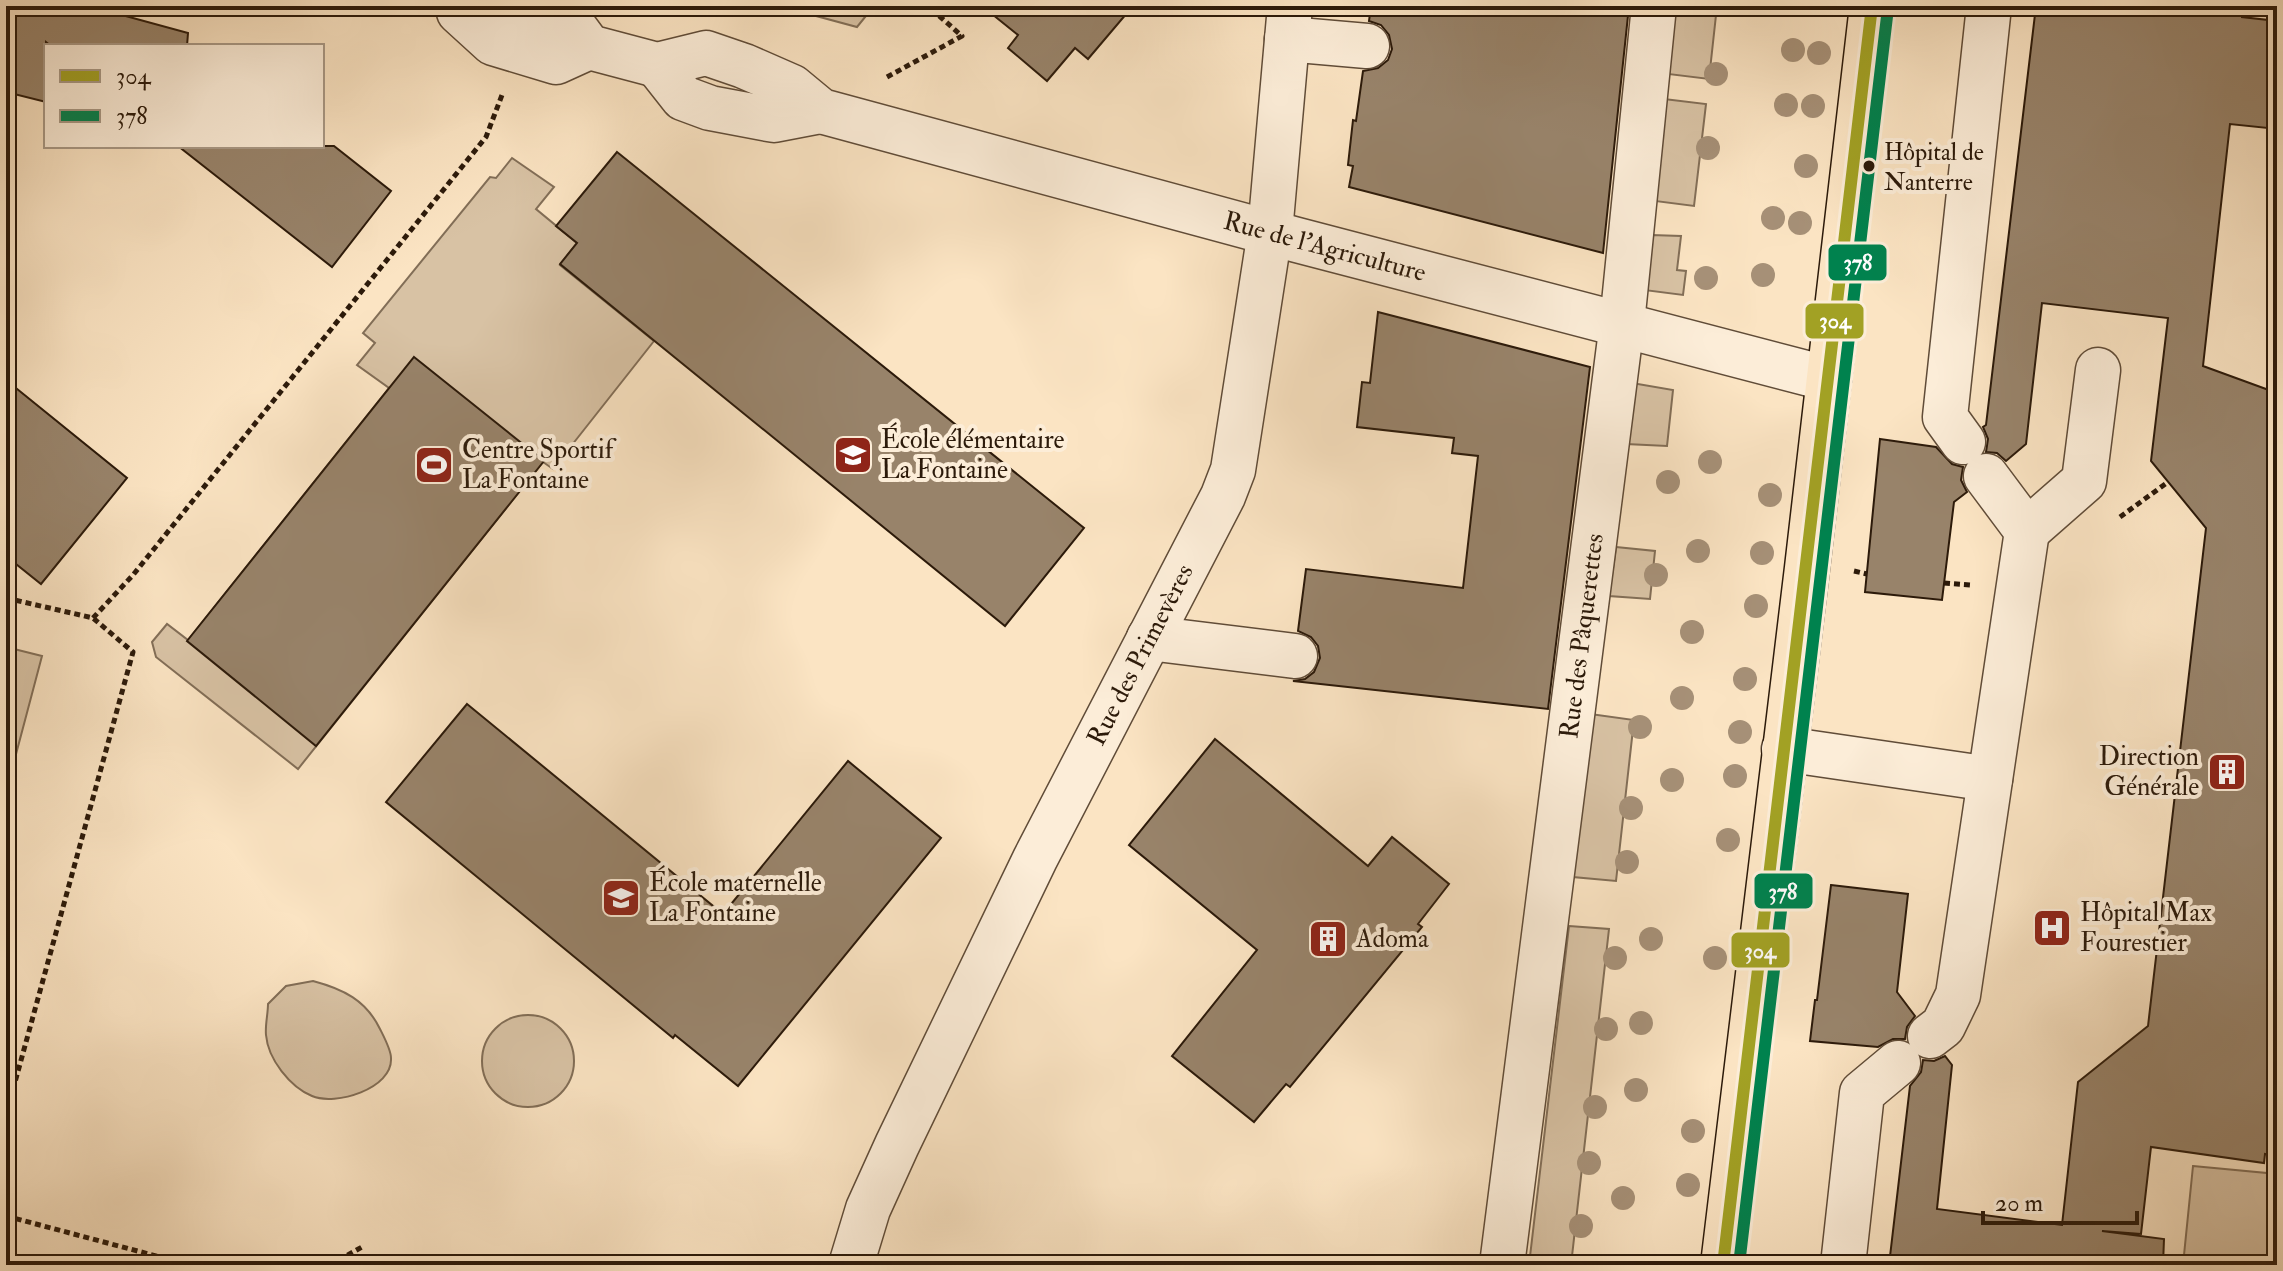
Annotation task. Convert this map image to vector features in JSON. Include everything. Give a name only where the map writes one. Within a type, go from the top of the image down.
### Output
[{"type":"main road","points":[[1723,1265],[1872,6]]},
{"type":"street","name":"Rue de l'Agriculture","points":[[514,6],[572,24],[589,47],[657,65],[706,53],[792,87],[821,111],[1829,379]]},
{"type":"street","name":"Rue des Pâquerettes","points":[[1502,1265],[1622,323],[1654,6]]},
{"type":"street","points":[[1989,6],[1945,417],[2027,531]]},
{"type":"street","points":[[464,8],[493,43],[556,62],[589,47]]},
{"type":"street","points":[[1289,23],[1367,46]]},
{"type":"street","name":"Rue des Primevères","points":[[851,1265],[868,1209],[897,1145],[1035,859],[1233,470],[1270,232],[1289,23]]},
{"type":"street","points":[[1843,1265],[1862,1093],[1943,1026],[1958,995],[2027,531],[2084,481],[2098,370]]},
{"type":"street","points":[[1149,638],[1295,656]]},
{"type":"street","points":[[1784,749],[1990,779]]},
{"type":"path","points":[[882,80],[962,36],[928,6]]},
{"type":"path","points":[[93,618],[133,575],[486,137],[508,81]]},
{"type":"path","points":[[6,598],[93,618],[133,652],[6,1115]]},
{"type":"path","points":[[6,1216],[190,1265]]},
{"type":"path","points":[[330,1265],[362,1247]]},
{"type":"shaded area","points":[[779,6],[874,6],[857,27]]},
{"type":"shaded area","points":[[1676,6],[1717,6],[1709,79],[1668,74]]},
{"type":"shaded area","points":[[1664,99],[1706,104],[1694,206],[1655,201]]},
{"type":"shaded area","name":"Centre Sportif La Fontaine","points":[[512,158],[554,187],[536,209],[577,243],[560,265],[654,341],[553,469],[543,462],[298,769],[156,657],[152,642],[167,624],[188,640],[389,388],[357,365],[375,343],[363,333],[490,177],[496,178]]},
{"type":"shaded area","points":[[1651,235],[1681,236],[1677,270],[1686,271],[1683,295],[1644,290]]},
{"type":"shaded area","points":[[1632,383],[1673,390],[1667,446],[1626,444]]},
{"type":"shaded area","points":[[1616,547],[1655,551],[1650,599],[1609,596]]},
{"type":"shaded area","points":[[6,647],[42,656],[6,792]]},
{"type":"shaded area","points":[[1583,713],[1634,720],[1616,881],[1573,877],[1585,778]]},
{"type":"shaded area","points":[[1569,926],[1609,929],[1571,1265],[1529,1265]]},
{"type":"shaded area","points":[[313,981],[344,992],[361,1003],[374,1019],[390,1051],[389,1069],[383,1078],[348,1097],[322,1099],[304,1092],[288,1079],[268,1044],[268,1004],[286,986]]},
{"type":"shaded area","points":[[528,1015],[545,1019],[560,1029],[570,1044],[574,1061],[570,1078],[560,1093],[545,1103],[528,1107],[511,1103],[496,1093],[486,1078],[482,1061],[486,1044],[496,1029],[511,1019]]},
{"type":"shaded area","points":[[2193,1166],[2277,1174],[2277,1265],[2183,1265]]},
{"type":"building","points":[[6,6],[89,6],[188,33],[187,44],[46,42],[44,102],[6,92]]},
{"type":"building","points":[[982,6],[1133,6],[1088,59],[1075,48],[1047,81],[1008,48],[1018,35]]},
{"type":"building","points":[[1371,6],[1629,6],[1603,253],[1349,187],[1353,166],[1348,165],[1353,120],[1356,121],[1363,71],[1378,68],[1388,60],[1392,49],[1389,35],[1381,25],[1369,21]]},
{"type":"building","points":[[2036,6],[2243,6],[2242,17],[2277,21],[2277,129],[2230,124],[2203,366],[2277,393],[2277,1156],[2265,1154],[2264,1163],[2151,1147],[2141,1234],[2102,1231],[2164,1239],[2163,1265],[1889,1265],[1910,1086],[1921,1072],[1923,1060],[1934,1061],[1945,1056],[1952,1065],[1937,1209],[2062,1225],[2078,1082],[2148,1026],[2206,528],[2151,461],[2168,318],[2042,303],[2026,444],[2006,461],[1997,453],[1986,452],[1988,439],[1983,427],[1986,425]]},
{"type":"building","points":[[334,146],[391,191],[332,267],[181,148]]},
{"type":"building","points":[[617,152],[1084,528],[1005,626],[560,264],[577,243],[556,226]]},
{"type":"building","points":[[1378,312],[1590,367],[1548,709],[1293,681],[1305,679],[1314,672],[1320,658],[1318,646],[1311,637],[1298,631],[1306,569],[1463,588],[1478,456],[1452,453],[1454,438],[1357,427],[1362,382],[1370,383]]},
{"type":"building","points":[[414,357],[544,461],[316,746],[187,641]]},
{"type":"building","points":[[6,380],[127,478],[41,584],[6,556]]},
{"type":"building","points":[[1880,439],[1936,447],[1952,464],[1963,467],[1961,480],[1967,492],[1954,502],[1942,600],[1865,592]]},
{"type":"building","points":[[467,704],[723,914],[848,761],[941,838],[738,1086],[675,1035],[673,1038],[386,802]]},
{"type":"building","name":"Adoma","points":[[1215,739],[1368,866],[1392,837],[1449,884],[1418,924],[1422,927],[1290,1087],[1286,1084],[1254,1122],[1172,1056],[1257,950],[1129,845]]},
{"type":"building","points":[[1831,885],[1908,894],[1897,992],[1915,1016],[1907,1027],[1905,1039],[1893,1039],[1878,1047],[1810,1041]]},
{"type":"transit line","name":"304","points":[[1723,1265],[1872,6]]},
{"type":"transit line","name":"378","points":[[1739,1265],[1888,8]]},
{"type":"place","name":"Hôpital de Nanterre","points":[[1869,166]]},
{"type":"place","name":"École élémentaire La Fontaine","points":[[853,455]]},
{"type":"place","name":"Centre Sportif La Fontaine","points":[[434,465]]},
{"type":"place","name":"Direction Générale","points":[[2227,772]]},
{"type":"place","name":"École maternelle La Fontaine","points":[[621,898]]},
{"type":"place","name":"Hôpital Max Fourestier","points":[[2052,928]]},
{"type":"place","name":"Adoma","points":[[1328,939]]}]
